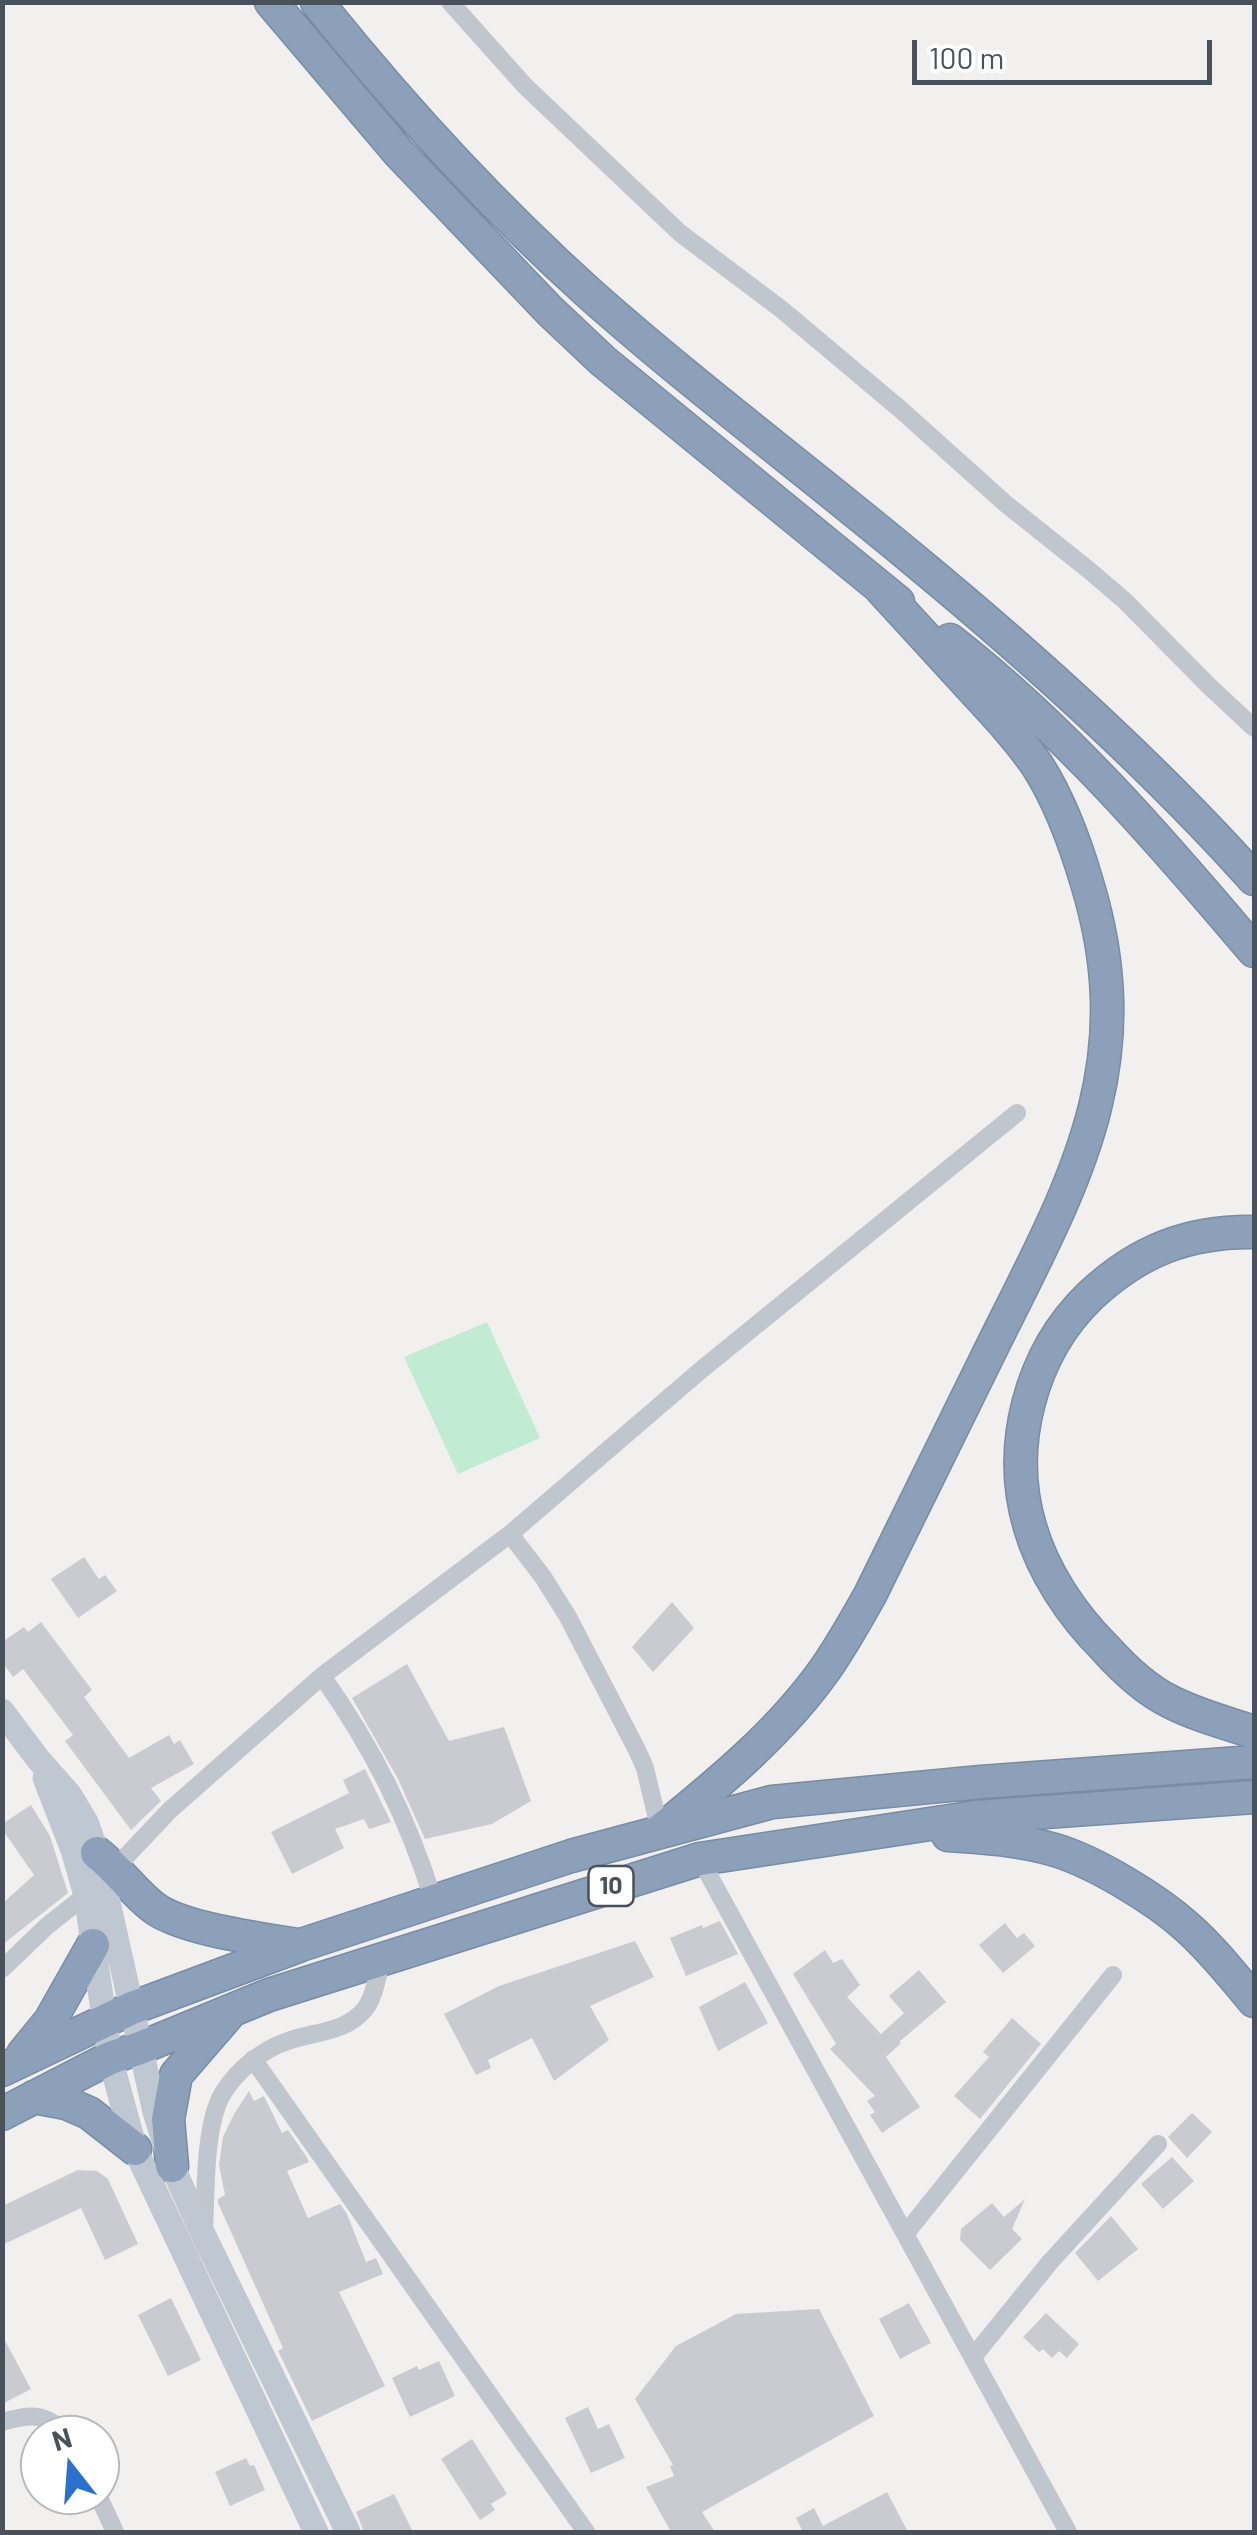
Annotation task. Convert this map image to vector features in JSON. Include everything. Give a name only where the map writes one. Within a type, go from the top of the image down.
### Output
[{"type":"highway","points":[[271,2],[460,220],[602,362],[881,589],[969,655],[1052,728],[1149,830],[1254,951]]},
{"type":"highway","points":[[318,2],[438,143],[546,253],[638,335],[987,621],[1126,748],[1254,879]]},
{"type":"highway","points":[[660,1830],[765,1738],[825,1670],[850,1632],[1058,1214],[1098,1102],[1108,986],[1095,909],[1070,829],[1036,764],[1014,735],[881,589]]},
{"type":"highway","points":[[1254,1232],[1198,1235],[1172,1244],[1124,1268],[1083,1303],[1052,1346],[1030,1396],[1021,1449],[1021,1476],[1030,1529],[1042,1558],[1095,1638],[1117,1661],[1167,1700],[1207,1718],[1254,1732]]},
{"type":"highway","name":"10","points":[[9,2066],[117,2014],[301,1945],[571,1856],[772,1802],[1254,1762]]},
{"type":"highway","name":"10","points":[[2,2114],[125,2053],[235,2008],[382,1957],[700,1859],[995,1815],[1254,1796]]},
{"type":"highway","points":[[884,1830],[1022,1843],[1058,1851],[1100,1870],[1186,1926],[1254,2001]]},
{"type":"highway","points":[[107,1860],[162,1914],[231,1934],[301,1945]]},
{"type":"highway","points":[[9,2066],[50,2022],[93,1945]]},
{"type":"highway","points":[[172,2166],[168,2119],[176,2075],[235,2008]]},
{"type":"highway","points":[[34,2097],[66,2103],[89,2113],[135,2148]]},
{"type":"main road","points":[[2,1711],[69,1794],[107,1860],[117,2014]]},
{"type":"main road","points":[[38,1759],[73,1850],[86,1895],[93,1945],[117,2014],[135,2148],[316,2532]]},
{"type":"main road","points":[[125,2053],[155,2112],[172,2166],[204,2236],[348,2532]]},
{"type":"street","points":[[450,2],[525,86],[680,233],[781,309],[900,408],[1006,504],[1125,601],[1254,728]]},
{"type":"street","points":[[107,1860],[322,1676],[510,1534],[701,1370],[1017,1114]]},
{"type":"street","points":[[510,1534],[568,1617],[637,1750],[660,1830]]},
{"type":"street","points":[[322,1676],[369,1747],[400,1806],[434,1902]]},
{"type":"street","points":[[700,1859],[1068,2532]]},
{"type":"street","points":[[2,1969],[86,1895]]},
{"type":"street","points":[[204,2236],[209,2150],[215,2112],[224,2092],[253,2059],[287,2041],[336,2030],[356,2018],[369,2005],[382,1957]]},
{"type":"street","points":[[906,2232],[1113,1975]]},
{"type":"street","points":[[253,2059],[586,2532]]},
{"type":"street","points":[[974,2357],[1050,2262],[1158,2144]]},
{"type":"green space","points":[[487,1322],[540,1438],[458,1474],[404,1357]]},
{"type":"building","points":[[84,1557],[99,1579],[105,1575],[117,1591],[78,1618],[51,1579]]},
{"type":"building","points":[[672,1602],[694,1628],[653,1672],[632,1647]]},
{"type":"building","points":[[41,1622],[92,1690],[84,1697],[129,1758],[169,1735],[174,1744],[180,1740],[194,1764],[151,1788],[161,1801],[131,1830],[65,1741],[73,1735],[23,1669],[13,1677],[2,1662],[2,1642],[24,1627],[28,1632]]},
{"type":"building","points":[[407,1664],[449,1741],[504,1727],[531,1801],[492,1824],[425,1839],[398,1779],[352,1698]]},
{"type":"building","points":[[365,1769],[391,1822],[369,1829],[364,1819],[335,1829],[344,1848],[292,1874],[271,1832],[349,1793],[343,1780]]},
{"type":"building","points":[[31,1805],[50,1836],[68,1893],[2,1945],[2,1904],[34,1875],[2,1824]]},
{"type":"building","points":[[720,1921],[738,1954],[686,1976],[670,1938]]},
{"type":"building","points":[[1005,1923],[1017,1938],[1024,1933],[1035,1946],[1003,1973],[979,1945]]},
{"type":"building","points":[[635,1941],[654,1977],[590,2006],[609,2040],[554,2081],[532,2038],[488,2060],[491,2068],[476,2075],[444,2014],[499,1986]]},
{"type":"building","points":[[825,1950],[833,1963],[842,1959],[860,1985],[847,1997],[881,2034],[904,2013],[889,1996],[919,1970],[946,2002],[886,2057],[920,2107],[882,2133],[870,2115],[875,2112],[867,2101],[875,2096],[830,2049],[836,2044],[793,1974]]},
{"type":"building","points":[[745,1982],[768,2023],[718,2051],[699,2007]]},
{"type":"building","points":[[1012,2018],[1041,2044],[980,2119],[954,2096],[989,2057],[983,2052]]},
{"type":"building","points":[[249,2091],[254,2101],[264,2096],[282,2133],[288,2130],[309,2162],[287,2171],[308,2218],[340,2204],[366,2262],[376,2258],[383,2274],[339,2292],[385,2386],[312,2421],[278,2351],[283,2348],[218,2203],[225,2195],[219,2165],[223,2137]]},
{"type":"building","points":[[1192,2113],[1212,2132],[1187,2158],[1168,2137]]},
{"type":"building","points":[[1172,2157],[1194,2181],[1163,2209],[1141,2184]]},
{"type":"building","points":[[78,2170],[97,2171],[108,2179],[138,2244],[105,2260],[81,2208],[2,2245],[2,2206]]},
{"type":"building","points":[[1025,2199],[1012,2229],[1022,2239],[990,2270],[960,2240],[961,2229],[992,2203],[1004,2217]]},
{"type":"building","points":[[1111,2216],[1138,2249],[1098,2281],[1075,2253]]},
{"type":"building","points":[[171,2298],[201,2360],[168,2376],[138,2315]]},
{"type":"building","points":[[909,2303],[931,2343],[900,2359],[879,2319]]},
{"type":"building","points":[[819,2309],[874,2416],[702,2512],[715,2532],[671,2532],[646,2487],[674,2476],[670,2466],[673,2465],[635,2399],[676,2346],[736,2314]]},
{"type":"building","points":[[1046,2313],[1079,2344],[1067,2358],[1059,2351],[1052,2358],[1043,2349],[1039,2352],[1023,2337]]},
{"type":"building","points":[[2,2335],[31,2389],[2,2404]]},
{"type":"building","points":[[439,2361],[455,2396],[410,2417],[392,2378]]},
{"type":"building","points":[[588,2407],[598,2429],[609,2424],[625,2458],[591,2473],[565,2418]]},
{"type":"building","points":[[472,2439],[507,2494],[491,2504],[495,2510],[480,2520],[441,2459]]},
{"type":"building","points":[[246,2458],[250,2466],[254,2465],[265,2490],[230,2506],[215,2472]]},
{"type":"building","points":[[887,2492],[908,2532],[803,2532],[796,2518],[814,2508],[823,2526]]},
{"type":"building","points":[[394,2494],[413,2532],[364,2532],[356,2512]]}]
